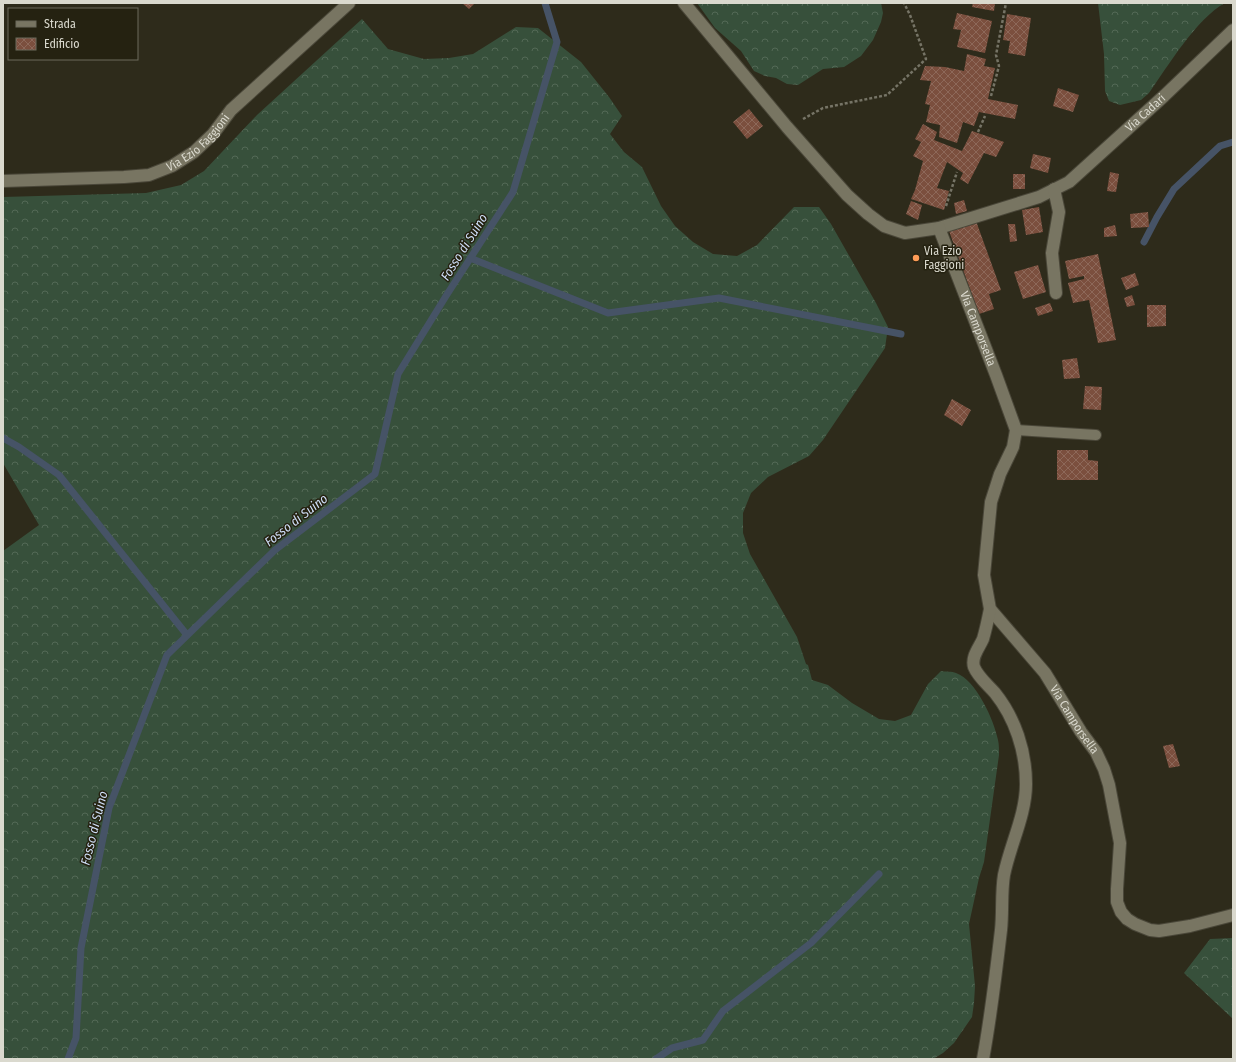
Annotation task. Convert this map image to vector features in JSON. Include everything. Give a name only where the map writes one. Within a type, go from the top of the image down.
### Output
[{"type":"street","name":"Via Ezio Faggioni","points":[[3,181],[143,176],[172,166],[194,152],[213,134],[231,110],[349,3]]},
{"type":"street","points":[[684,3],[787,127],[847,195],[868,214],[884,226],[905,233],[939,228]]},
{"type":"street","name":"Via Cadari","points":[[939,228],[1039,197],[1069,182],[1164,96],[1233,30]]},
{"type":"street","points":[[1054,189],[1059,212],[1052,253],[1056,293]]},
{"type":"street","name":"Via Camporsella","points":[[939,228],[1016,430]]},
{"type":"street","points":[[983,1059],[990,1017],[1001,928],[1004,876],[1024,804],[1026,784],[1023,755],[1018,735],[1009,713],[974,667],[974,657],[983,639],[990,609],[984,575],[991,502],[1000,474],[1013,447],[1016,430]]},
{"type":"street","name":"Via Camporsella","points":[[990,609],[1045,673],[1081,732],[1096,752],[1104,769],[1109,785],[1120,843],[1117,902],[1121,912],[1127,919],[1135,924],[1150,930],[1159,931],[1190,926],[1233,915]]},
{"type":"lane","points":[[1016,430],[1096,435]]},
{"type":"path","points":[[811,114],[823,108],[887,95],[926,59],[910,14],[904,3]]},
{"type":"path","points":[[991,96],[999,66],[996,55],[1006,3]]},
{"type":"path","points":[[978,132],[985,116]]},
{"type":"path","points":[[939,228],[957,172]]},
{"type":"green space","points":[[697,3],[881,3],[883,13],[881,22],[873,40],[861,56],[844,67],[823,69],[798,85],[787,84],[776,78],[765,76],[754,71],[741,51],[715,28]]},
{"type":"green space","points":[[1098,3],[1225,3],[1214,10],[1193,31],[1149,93],[1141,100],[1120,105],[1109,101],[1105,91],[1104,54]]},
{"type":"green space","points":[[362,19],[388,49],[424,59],[449,58],[473,54],[516,27],[538,28],[581,62],[609,97],[622,116],[610,134],[624,152],[642,167],[661,206],[675,226],[693,242],[713,254],[737,256],[757,245],[794,207],[819,207],[831,224],[876,303],[888,327],[885,348],[823,440],[809,456],[768,477],[751,493],[743,513],[743,533],[750,554],[797,637],[812,680],[828,685],[852,703],[879,719],[895,721],[911,715],[928,684],[941,671],[954,672],[963,677],[977,692],[993,722],[998,742],[999,755],[984,862],[969,924],[975,986],[972,1017],[954,1043],[943,1053],[933,1059],[3,1059],[3,551],[39,525],[3,463],[3,197],[146,193],[181,185],[204,171],[257,115]]},
{"type":"green space","points":[[1233,938],[1233,1019],[1184,973],[1210,939]]},
{"type":"building","points":[[462,3],[475,3],[469,9]]},
{"type":"building","points":[[973,3],[995,3],[994,11],[972,7]]},
{"type":"building","points":[[957,13],[992,21],[985,53],[957,47],[961,30],[953,29]]},
{"type":"building","points":[[1007,14],[1031,18],[1025,56],[1008,53],[1010,41],[1003,40]]},
{"type":"building","points":[[967,54],[986,59],[984,66],[995,68],[988,99],[1018,105],[1015,119],[979,112],[974,126],[963,122],[957,143],[939,137],[940,125],[926,122],[930,105],[925,104],[931,81],[920,80],[925,66],[945,67],[964,71]]},
{"type":"building","points":[[1058,88],[1079,95],[1073,112],[1053,106]]},
{"type":"building","points":[[749,109],[763,126],[747,139],[733,122]]},
{"type":"building","points":[[923,124],[937,132],[934,140],[962,151],[972,131],[1004,142],[996,157],[984,153],[968,184],[960,179],[963,173],[947,162],[937,188],[949,191],[944,210],[911,199],[923,161],[913,156],[921,142],[915,139]]},
{"type":"building","points":[[1033,154],[1051,158],[1048,173],[1030,168]]},
{"type":"building","points":[[1110,172],[1119,174],[1116,192],[1107,191]]},
{"type":"building","points":[[1013,174],[1025,174],[1025,189],[1013,189]]},
{"type":"building","points":[[964,200],[967,211],[956,214],[954,203]]},
{"type":"building","points":[[911,201],[922,205],[918,220],[906,214]]},
{"type":"building","points":[[1039,207],[1043,232],[1026,235],[1022,210]]},
{"type":"building","points":[[1148,212],[1149,227],[1131,228],[1130,214]]},
{"type":"building","points":[[976,221],[1001,290],[989,294],[994,309],[979,314],[949,231]]},
{"type":"building","points":[[1008,224],[1015,224],[1017,241],[1010,242]]},
{"type":"building","points":[[1115,225],[1117,236],[1104,237],[1104,228]]},
{"type":"building","points":[[1098,254],[1116,340],[1098,343],[1089,300],[1073,303],[1068,283],[1084,279],[1084,276],[1069,279],[1065,261]]},
{"type":"building","points":[[1038,265],[1046,292],[1023,299],[1014,272]]},
{"type":"building","points":[[1135,273],[1139,285],[1126,290],[1121,278]]},
{"type":"building","points":[[1132,295],[1135,305],[1127,307],[1124,298]]},
{"type":"building","points":[[1050,303],[1053,311],[1038,316],[1035,308]]},
{"type":"building","points":[[1147,305],[1166,305],[1166,326],[1147,327]]},
{"type":"building","points":[[1077,358],[1080,378],[1064,379],[1062,360]]},
{"type":"building","points":[[1085,386],[1102,387],[1101,410],[1083,409]]},
{"type":"building","points":[[952,399],[971,410],[962,426],[944,415]]},
{"type":"building","points":[[1057,450],[1088,450],[1088,460],[1098,461],[1098,480],[1057,480]]},
{"type":"building","points":[[1173,744],[1180,766],[1169,768],[1163,746]]},
{"type":"waterway","name":"Fosso di Suino","points":[[68,1059],[76,1038],[81,948],[109,808],[167,655],[275,550],[375,474],[398,374],[513,192],[557,42],[545,3]]},
{"type":"waterway","points":[[1144,242],[1174,189],[1220,146],[1233,142]]},
{"type":"waterway","points":[[470,258],[608,313],[719,298],[901,334]]},
{"type":"waterway","points":[[3,438],[19,447],[59,475],[187,635]]},
{"type":"waterway","points":[[656,1059],[672,1048],[703,1040],[723,1011],[811,943],[879,874]]},
{"type":"place","name":"Via Ezio Faggioni","points":[[916,258]]}]
